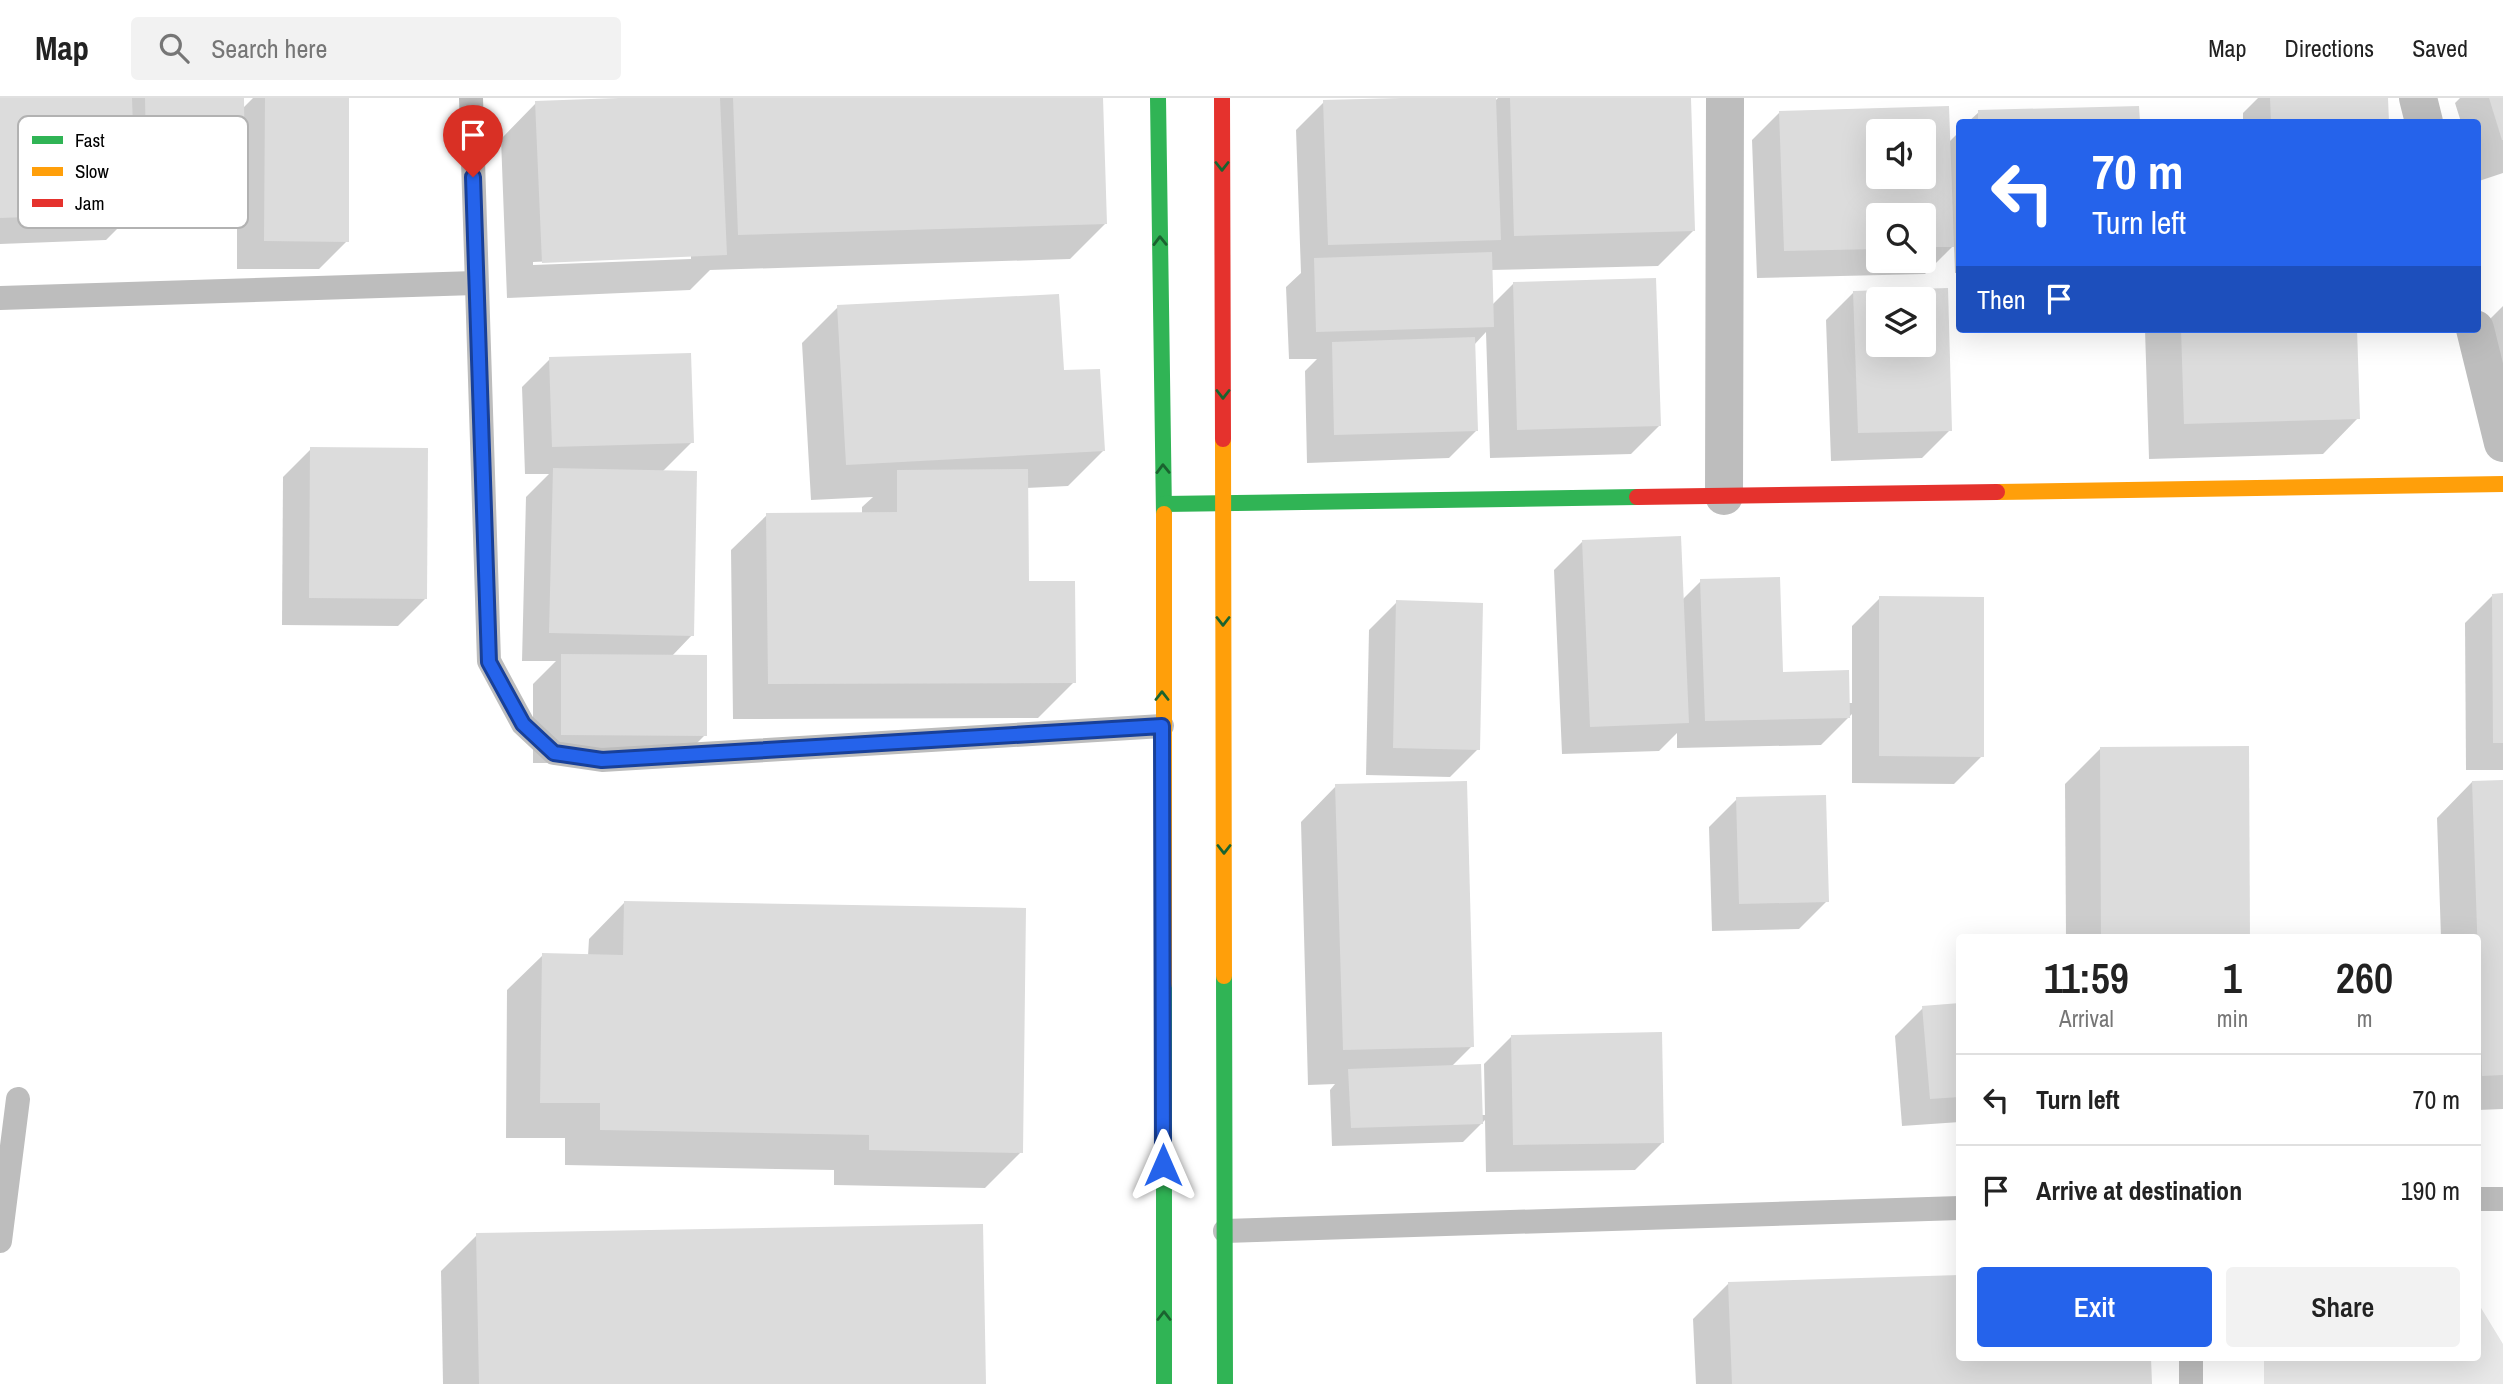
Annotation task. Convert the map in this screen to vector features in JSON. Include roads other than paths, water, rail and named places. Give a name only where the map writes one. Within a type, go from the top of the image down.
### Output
[{"type":"street","points":[[1157,98],[1164,504],[1164,1384]]},
{"type":"street","points":[[1222,98],[1225,1384]]},
{"type":"street","points":[[1724,496],[1725,98]]},
{"type":"street","points":[[2418,98],[2423,119]]},
{"type":"street","points":[[2476,333],[2503,443]]},
{"type":"street","points":[[1164,504],[2503,484]]},
{"type":"lane","points":[[471,98],[489,662],[523,724],[554,753],[602,760],[1162,726]]},
{"type":"lane","points":[[0,298],[475,283]]},
{"type":"lane","points":[[0,1241],[18,1099]]},
{"type":"lane","points":[[2481,1199],[2503,1199]]},
{"type":"lane","points":[[1225,1231],[1956,1208]]},
{"type":"lane","points":[[2191,1361],[2191,1384]]}]
